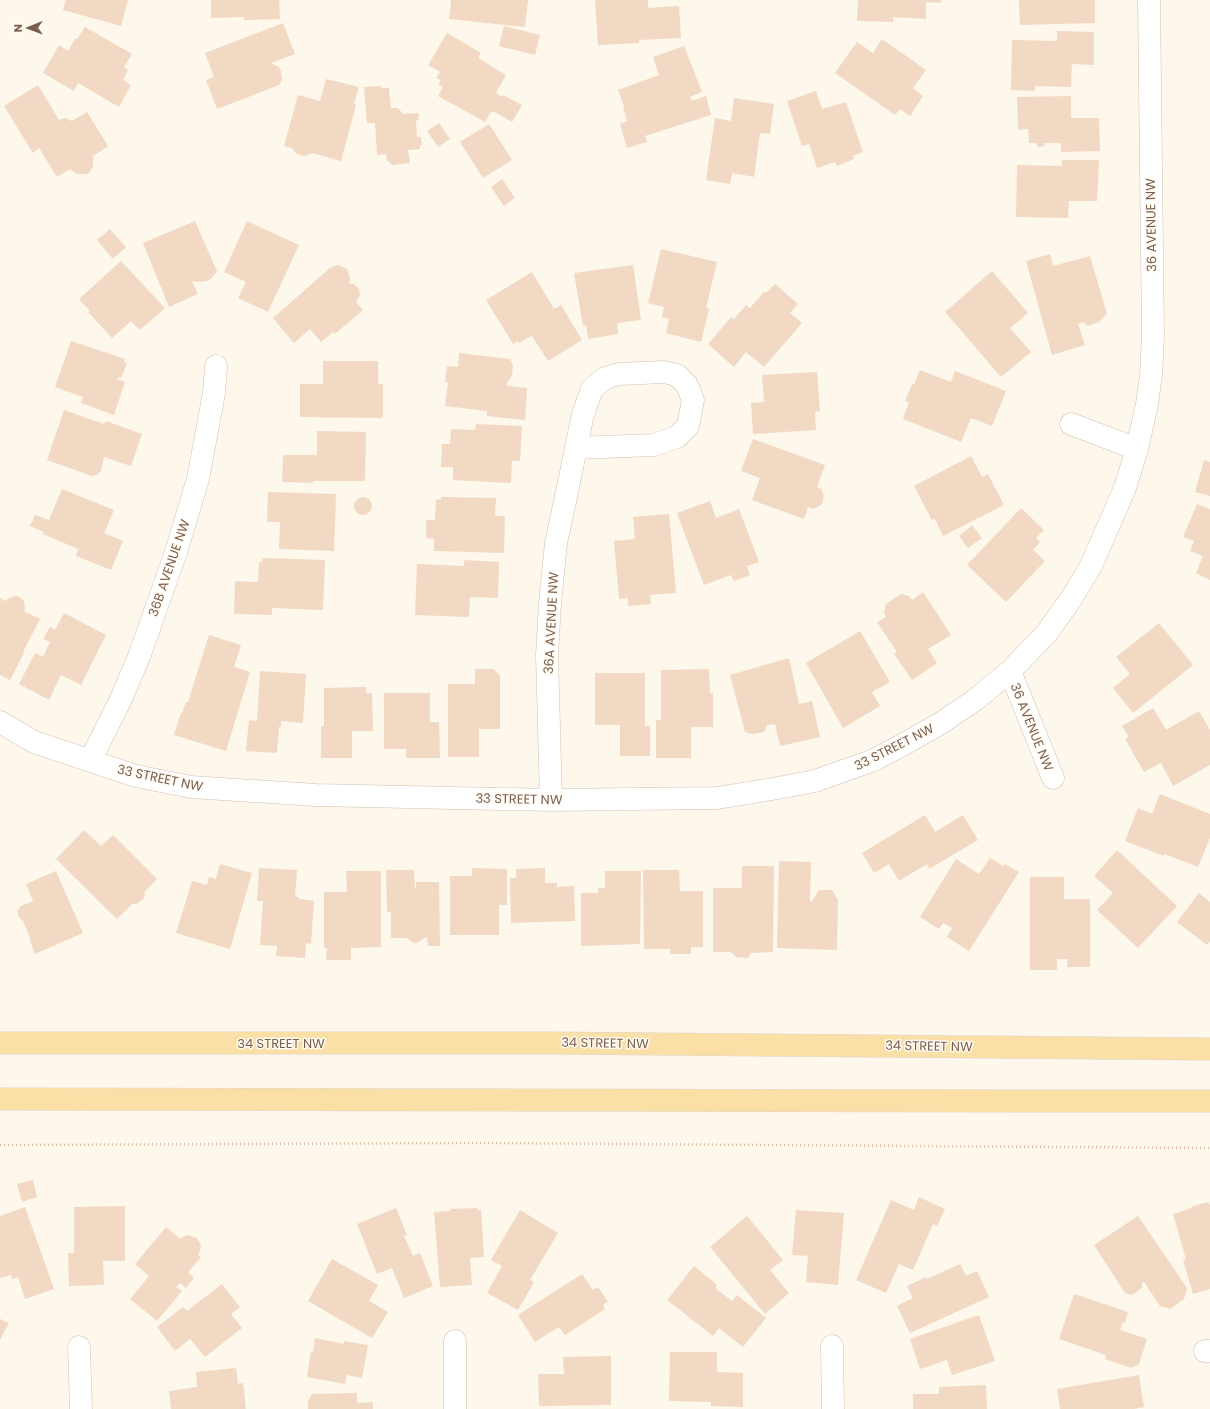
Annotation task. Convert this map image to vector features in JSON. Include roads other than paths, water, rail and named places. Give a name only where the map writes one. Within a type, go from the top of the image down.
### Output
[{"type":"main road","name":"34 STREET NW","points":[[0,1043],[552,1043],[1210,1049]]},
{"type":"main road","points":[[0,1099],[1210,1101]]},
{"type":"street","name":"36 AVENUE NW","points":[[1053,778],[1010,671],[1046,634],[1071,599],[1091,566],[1125,488],[1137,449],[1148,397],[1153,336],[1149,0]]},
{"type":"street","name":"36B AVENUE NW","points":[[90,761],[121,699],[140,654],[176,552],[198,479],[214,393],[216,366]]},
{"type":"street","name":"36A AVENUE NW","points":[[551,800],[547,655],[550,603],[556,543],[583,414],[592,389],[605,378],[619,374],[664,372],[677,375],[687,384],[693,400],[688,426],[677,437],[654,445],[576,448]]},
{"type":"street","points":[[1070,424],[1137,449]]},
{"type":"street","name":"33 STREET NW","points":[[2,729],[34,742],[136,776],[191,787],[316,795],[551,800],[717,798],[815,781],[874,760],[941,723],[975,700],[1010,671]]},
{"type":"street","points":[[455,1341],[455,1409]]},
{"type":"street","points":[[832,1346],[833,1409]]},
{"type":"street","points":[[79,1347],[81,1409]]}]
